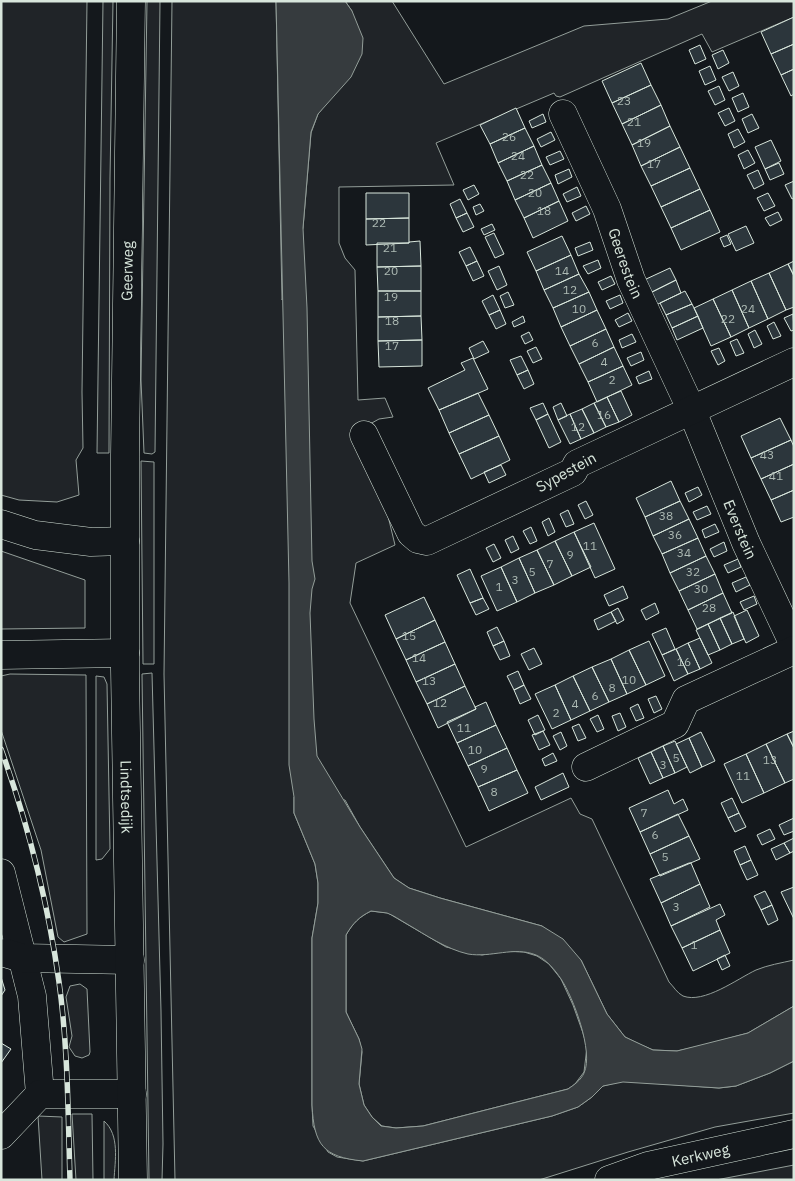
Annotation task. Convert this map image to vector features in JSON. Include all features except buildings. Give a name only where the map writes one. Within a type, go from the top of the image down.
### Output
[{"type":"street","name":"Geerweg","points":[[125,541],[131,1]]},
{"type":"street","name":"Geerestein","points":[[563,114],[607,209],[631,280],[692,411]]},
{"type":"street","name":"Sypestein","points":[[364,435],[411,533],[418,539],[427,540],[574,472],[578,464],[794,362]]},
{"type":"street","name":"Everstein","points":[[692,411],[746,543],[794,645]]},
{"type":"street","points":[[1,524],[35,535],[91,542],[125,541]]},
{"type":"street","name":"Lindtsedijk","points":[[125,541],[133,1180]]},
{"type":"street","points":[[586,767],[675,724],[686,700],[794,650]]},
{"type":"street","points":[[1,655],[125,653]]},
{"type":"street","points":[[1,872],[12,955],[32,996],[40,1094]]},
{"type":"street","points":[[12,955],[130,960]]},
{"type":"street","points":[[1,1135],[40,1094],[132,1094]]},
{"type":"street","name":"Kerkweg","points":[[609,1180],[648,1166],[794,1134]]},
{"type":"shaded area","points":[[1,1],[87,1],[82,392],[83,448],[76,460],[79,495],[57,502],[19,500],[1,495]]},
{"type":"shaded area","points":[[103,1],[113,1],[109,453],[97,453]]},
{"type":"shaded area","points":[[147,1],[160,1],[155,452],[152,454],[144,453],[141,380]]},
{"type":"shaded area","points":[[172,1],[276,1],[282,300],[303,228],[311,133],[318,114],[329,100],[352,11],[345,1],[392,1],[444,84],[584,26],[668,19],[712,1],[794,1],[794,17],[712,52],[702,34],[560,97],[554,93],[436,143],[454,185],[339,187],[339,243],[345,258],[355,270],[358,400],[385,398],[393,417],[379,419],[352,434],[388,516],[395,545],[356,563],[350,603],[466,847],[571,798],[580,814],[592,819],[669,982],[679,993],[691,998],[701,997],[756,970],[794,960],[794,1006],[748,1033],[677,1051],[653,1050],[625,1037],[607,1014],[581,960],[542,926],[409,888],[394,878],[360,827],[345,800],[294,797],[294,813],[315,864],[318,883],[318,903],[312,938],[312,1105],[313,1126],[328,1152],[337,1157],[363,1161],[552,1116],[578,1107],[603,1086],[623,1081],[719,1088],[736,1086],[770,1073],[794,1061],[794,1113],[715,1127],[539,1180],[175,1180],[164,674]]},
{"type":"shaded area","points":[[276,1],[345,1],[352,11],[363,38],[362,54],[351,77],[318,114],[311,132],[303,228],[307,308],[312,561],[315,579],[312,589],[310,613],[317,756],[360,827],[394,878],[409,888],[542,926],[563,939],[581,960],[607,1014],[625,1037],[653,1050],[677,1051],[748,1033],[794,1006],[794,1061],[770,1073],[736,1086],[719,1088],[623,1082],[603,1086],[578,1107],[552,1116],[363,1161],[338,1156],[323,1146],[315,1130],[312,1105],[312,938],[318,903],[318,883],[315,864],[294,813],[294,797],[289,765],[289,583]],"holes":[[[371,911],[389,914],[436,941],[460,952],[477,955],[519,952],[536,955],[543,959],[556,972],[566,987],[581,1025],[586,1052],[586,1064],[581,1078],[568,1089],[423,1126],[396,1128],[381,1126],[364,1105],[359,1084],[362,1049],[346,1012],[346,935],[360,918]]]},
{"type":"shaded area","points":[[141,461],[154,462],[154,664],[143,664]]},
{"type":"shaded area","points":[[1,551],[85,580],[85,628],[1,629]]},
{"type":"shaded area","points":[[152,673],[161,1011],[162,1180],[149,1180],[142,674]]},
{"type":"shaded area","points":[[10,674],[86,675],[87,934],[64,942],[58,937],[41,850],[1,730],[1,676]]},
{"type":"shaded area","points":[[96,676],[104,677],[107,684],[110,849],[102,859],[96,860]]},
{"type":"shaded area","points":[[371,911],[388,913],[446,947],[482,955],[503,951],[524,952],[537,956],[549,964],[561,979],[573,1005],[587,1047],[584,1072],[575,1084],[568,1089],[423,1126],[396,1128],[382,1126],[372,1117],[364,1105],[359,1084],[362,1052],[359,1039],[346,1012],[346,935],[357,921]]},
{"type":"shaded area","points":[[80,984],[87,989],[90,1052],[89,1055],[82,1058],[75,1056],[69,1047],[72,1036],[66,997],[70,986]]},
{"type":"shaded area","points":[[72,1114],[92,1114],[93,1180],[76,1180]]},
{"type":"shaded area","points":[[38,1116],[62,1117],[62,1180],[42,1180]]},
{"type":"shaded area","points":[[104,1121],[112,1133],[114,1141],[114,1180],[104,1180]]},
{"type":"shaded area","points":[[794,1165],[794,1180],[716,1180]]},
{"type":"railway","points":[[1,749],[20,806],[36,864],[59,982],[67,1081],[70,1180]]}]
